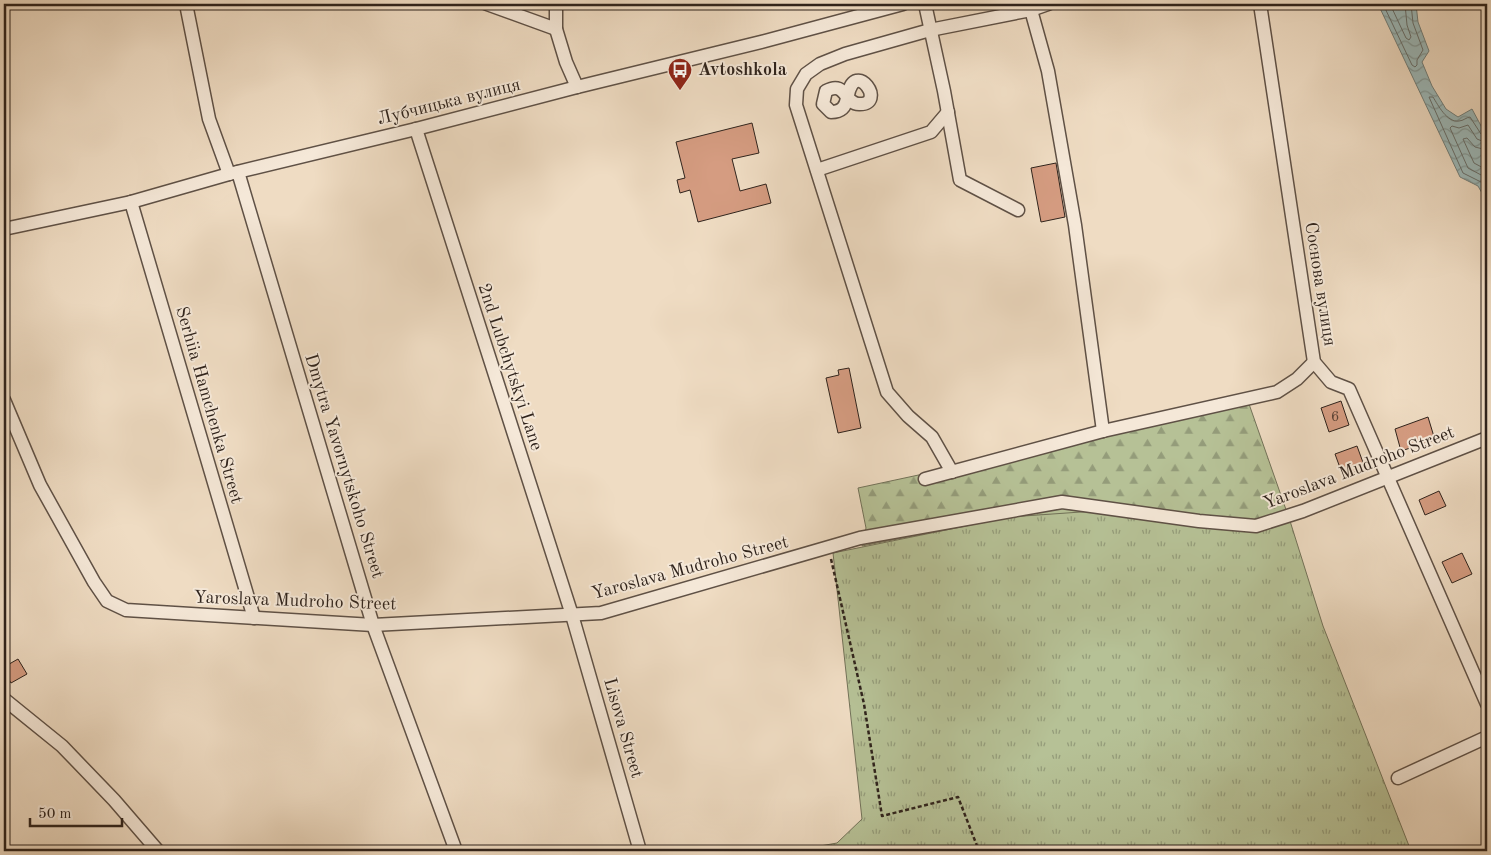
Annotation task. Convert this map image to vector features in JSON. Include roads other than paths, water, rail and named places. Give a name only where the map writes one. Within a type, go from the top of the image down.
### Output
[{"type":"street","name":"Dmytra Yavornytskoho Street","points":[[186,4],[209,119],[234,173],[373,625],[456,851]]},
{"type":"street","points":[[487,4],[556,29]]},
{"type":"street","points":[[556,4],[556,29],[566,62],[577,87]]},
{"type":"street","name":"Лубчицька вулиця","points":[[4,229],[131,202],[234,173],[765,41],[903,4]]},
{"type":"street","points":[[925,4],[960,180],[1018,210]]},
{"type":"street","points":[[952,472],[932,437],[908,416],[887,392],[796,105],[797,89],[806,74],[820,64],[845,54],[930,30],[1031,10],[1048,4]]},
{"type":"street","name":"Соснова вулиця","points":[[1260,4],[1314,362],[1330,382],[1349,389],[1487,704]]},
{"type":"street","points":[[1031,10],[1048,71],[1074,215],[1103,431]]},
{"type":"street","points":[[817,170],[931,132],[948,112]]},
{"type":"street","name":"2nd Lubchytskyi Lane","points":[[416,129],[572,615]]},
{"type":"street","name":"Serhiia Hamchenka Street","points":[[131,202],[254,618]]},
{"type":"street","points":[[925,479],[1103,431],[1277,392],[1297,380],[1314,362]]},
{"type":"street","name":"Yaroslava Mudroho Street","points":[[4,400],[40,485],[94,582],[107,601],[126,610],[373,625],[601,613],[860,538],[1062,502],[1146,512],[1199,521],[1256,526],[1303,511],[1487,438]]},
{"type":"street","name":"Lisova Street","points":[[572,615],[640,851]]},
{"type":"street","points":[[4,699],[62,746],[114,800],[158,851]]},
{"type":"street","points":[[1398,778],[1487,737]]},
{"type":"water","points":[[1378,4],[1416,4],[1418,22],[1429,51],[1422,62],[1432,86],[1446,109],[1458,117],[1472,109],[1487,137],[1487,202],[1478,186],[1460,177]]},
{"type":"place","name":"Avtoshkola","points":[[680,91]]}]
